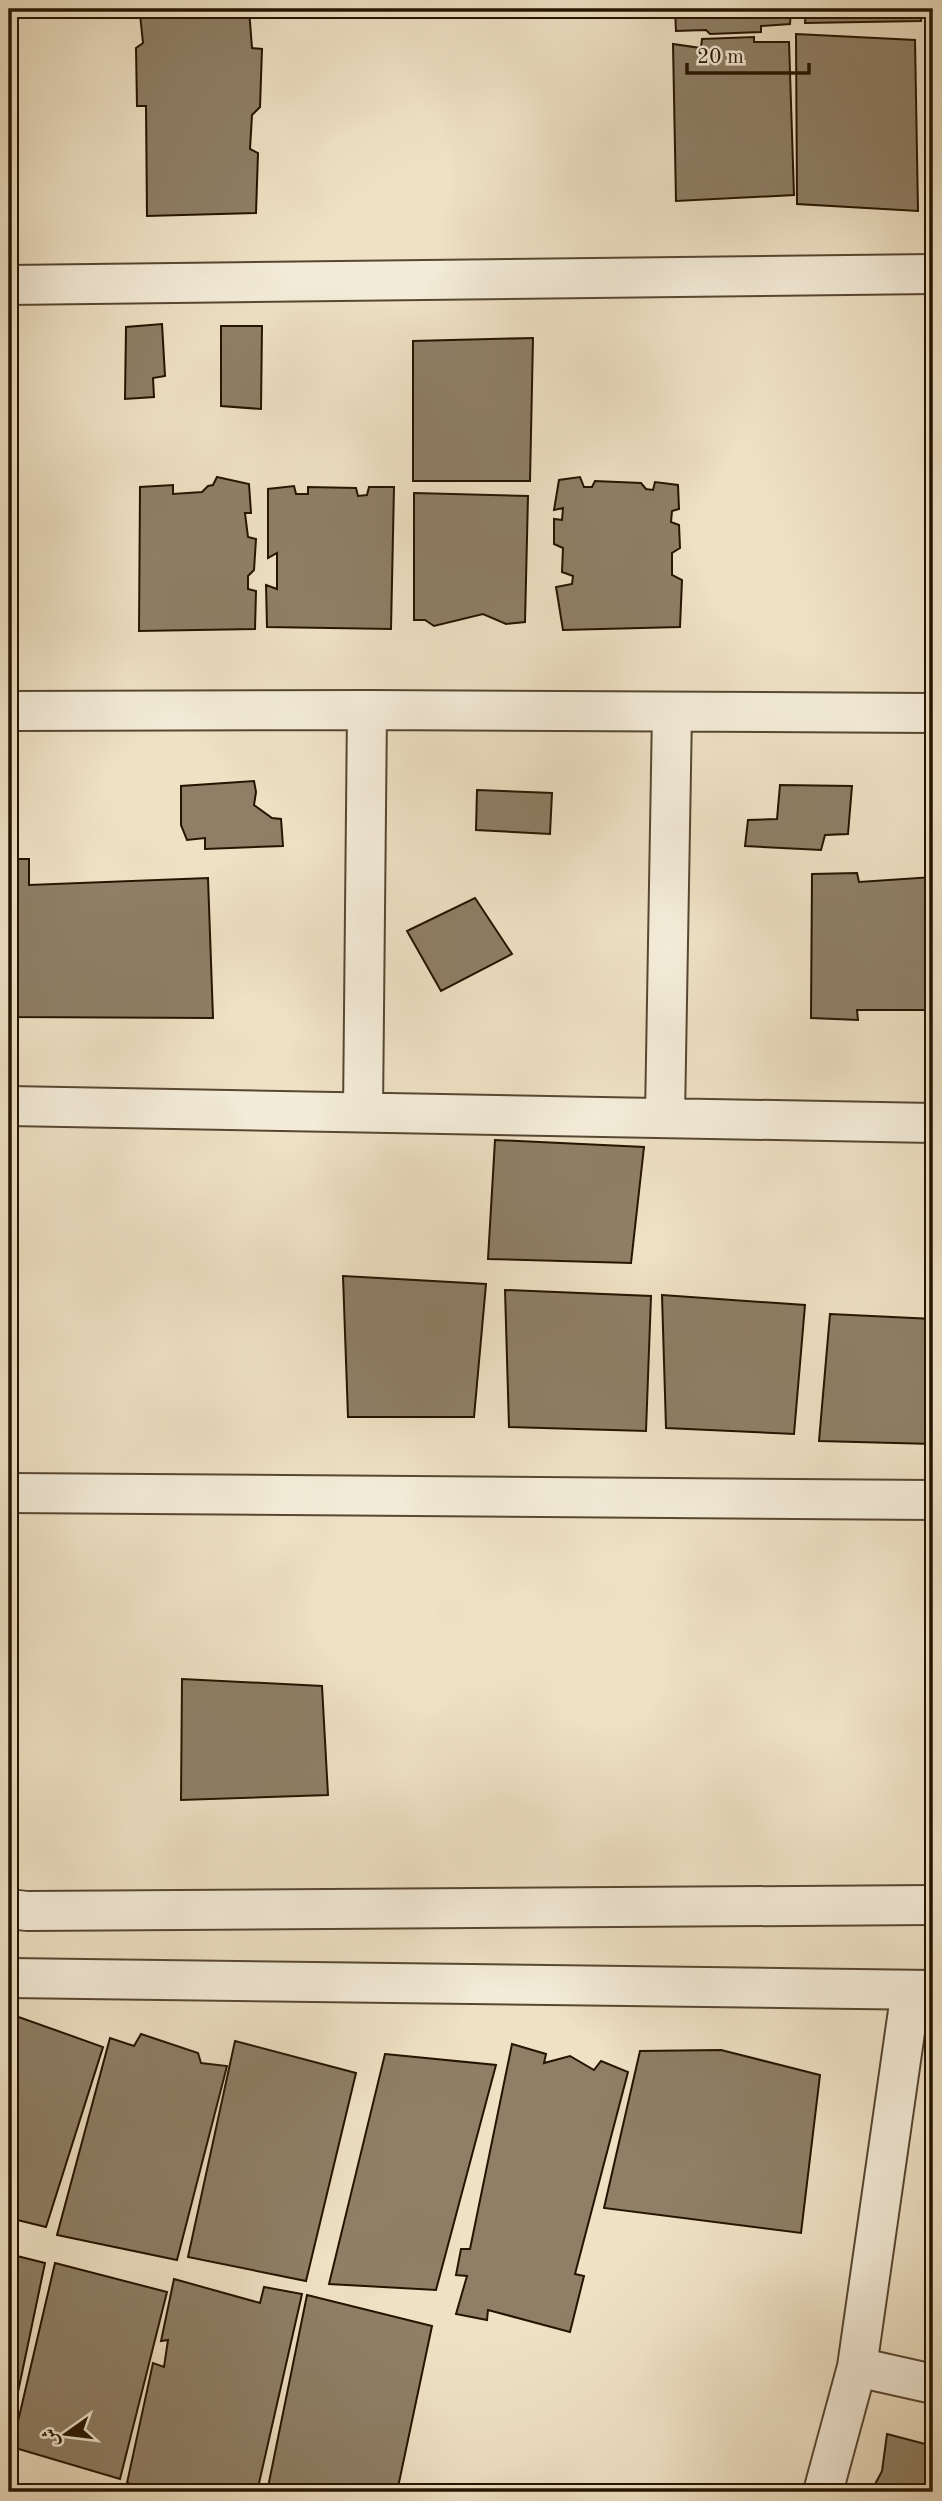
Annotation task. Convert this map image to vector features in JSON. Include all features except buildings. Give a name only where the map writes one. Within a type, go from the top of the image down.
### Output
[{"type":"street","points":[[9,285],[933,274]]},
{"type":"street","points":[[363,1112],[367,710]]},
{"type":"street","points":[[9,711],[933,713]]},
{"type":"street","points":[[665,1118],[672,712]]},
{"type":"street","points":[[9,1106],[933,1123]]},
{"type":"street","points":[[9,1493],[933,1500]]},
{"type":"street","points":[[9,1909],[933,1905]]},
{"type":"street","points":[[9,1978],[922,1990],[857,2367],[823,2492]]},
{"type":"street","points":[[857,2367],[933,2384]]}]
